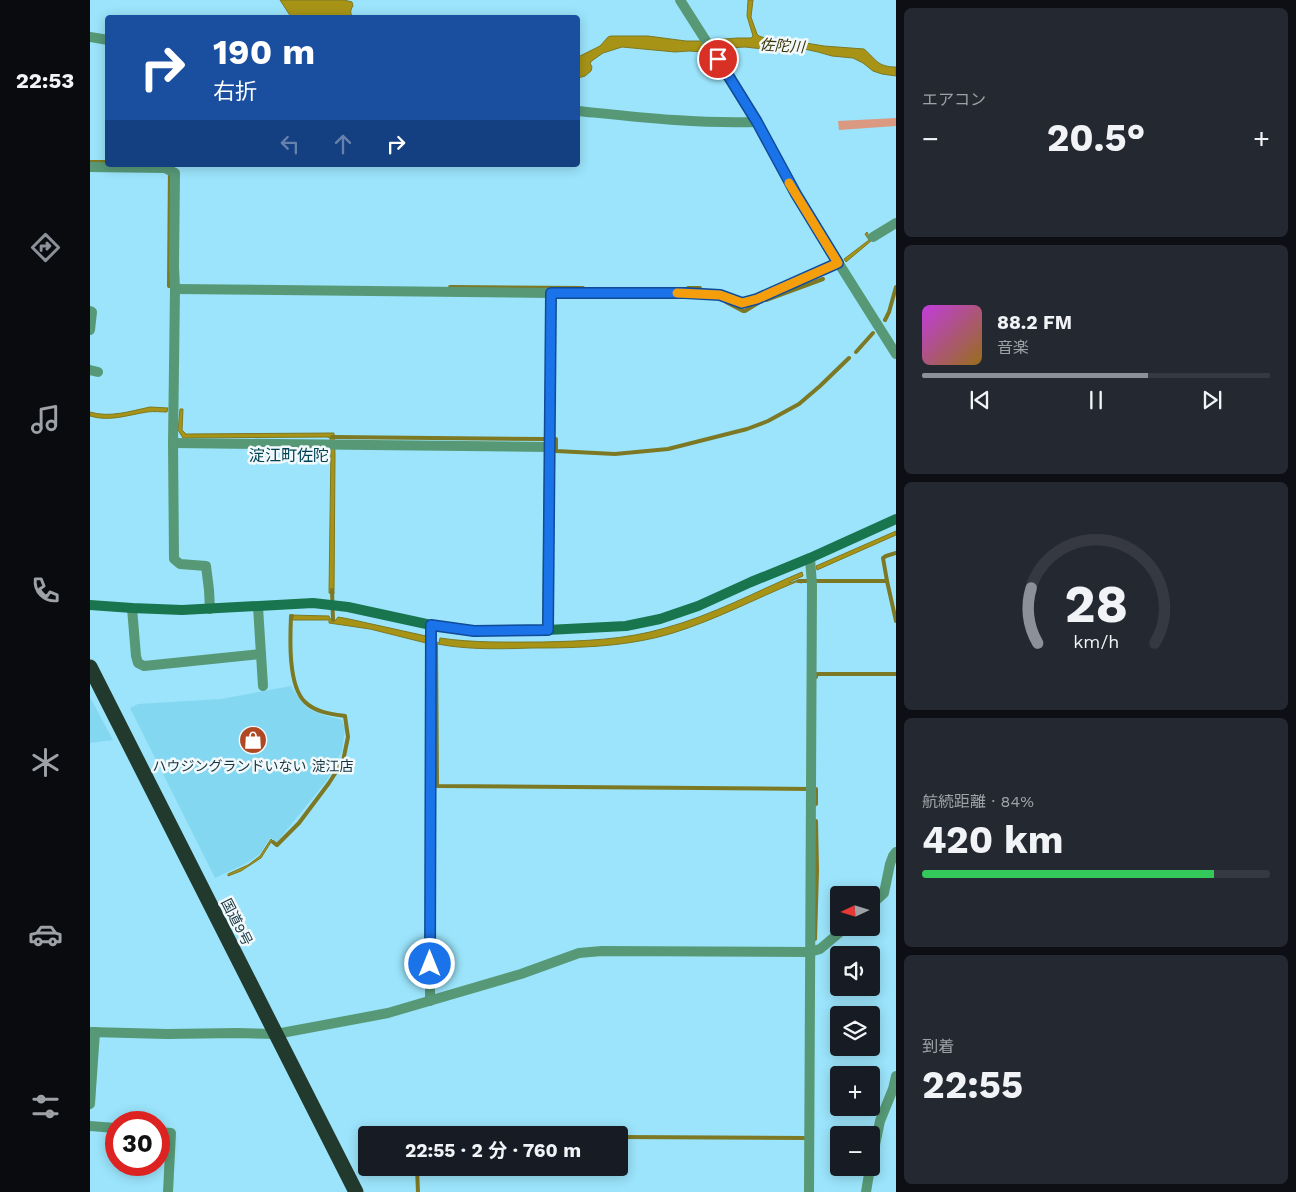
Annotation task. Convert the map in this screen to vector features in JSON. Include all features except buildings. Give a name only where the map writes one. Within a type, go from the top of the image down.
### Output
[{"type":"highway","name":"国道9号","points":[[90,667],[356,1192]]},
{"type":"street","points":[[680,0],[756,120],[796,194],[896,354]]},
{"type":"street","points":[[90,37],[105,40]]},
{"type":"street","points":[[580,111],[631,117],[729,123],[756,120]]},
{"type":"street","points":[[90,167],[165,168],[175,173],[174,559],[180,564],[206,566],[210,609]]},
{"type":"street","points":[[873,237],[896,223]]},
{"type":"street","points":[[175,290],[677,293],[720,295],[742,303],[757,299],[838,263]]},
{"type":"street","points":[[548,630],[551,293]]},
{"type":"street","points":[[90,310],[92,312],[90,330]]},
{"type":"street","points":[[173,443],[550,447]]},
{"type":"street","points":[[90,605],[182,610],[313,604],[348,607],[431,625],[474,631],[626,626],[660,619],[698,606],[896,520]]},
{"type":"street","points":[[809,1192],[812,584],[810,558]]},
{"type":"street","points":[[258,607],[263,686]]},
{"type":"street","points":[[132,608],[136,656],[138,663],[144,666],[261,654]]},
{"type":"street","points":[[430,1001],[431,625]]},
{"type":"street","points":[[880,897],[884,893],[890,864],[896,852]]},
{"type":"street","points":[[90,1104],[92,1032],[276,1034],[388,1013],[521,974],[579,953],[602,951],[810,952],[820,949],[835,936]]},
{"type":"street","points":[[879,1126],[896,1076]]},
{"type":"street","points":[[90,1126],[105,1127]]},
{"type":"street","points":[[168,1192],[169,1176]]},
{"type":"street","points":[[866,1192],[869,1176]]},
{"type":"shaded area","points":[[896,118],[896,126],[839,130],[838,121]]},
{"type":"shaded area","points":[[291,686],[307,708],[342,720],[345,728],[342,751],[327,780],[277,842],[270,838],[260,854],[245,864],[215,878],[130,708],[138,704],[221,699]]},
{"type":"shaded area","points":[[91,699],[113,740],[90,743]]},
{"type":"water","points":[[280,0],[344,0],[352,2],[353,6],[351,15],[290,15]]},
{"type":"water","name":"佐陀川","points":[[748,0],[753,0],[751,17],[759,36],[768,39],[824,46],[864,49],[881,64],[896,67],[896,76],[873,71],[853,58],[832,56],[804,49],[772,50],[745,47],[703,52],[675,52],[622,47],[603,53],[593,60],[590,63],[591,71],[580,77],[580,56],[600,46],[608,37],[648,36],[686,41],[751,38],[753,36],[747,16]]},
{"type":"water","points":[[867,232],[871,241],[846,262],[844,259],[869,240],[865,234]]},
{"type":"water","points":[[150,407],[168,408],[167,412],[147,412],[111,418],[90,416],[90,412],[113,414]]},
{"type":"water","points":[[180,409],[183,409],[182,430],[186,434],[334,433],[334,594],[329,593],[330,438],[183,438],[178,430]]},
{"type":"water","points":[[896,531],[896,535],[817,570],[816,566]]},
{"type":"water","points":[[802,572],[803,576],[789,582],[798,580],[802,581],[802,583],[796,582],[720,616],[656,638],[621,644],[585,647],[508,649],[437,644],[440,638],[503,642],[542,642],[635,635],[683,623]]},
{"type":"water","points":[[290,615],[329,616],[330,619],[334,618],[334,620],[338,617],[349,619],[426,636],[426,643],[370,629],[329,623],[329,620],[290,620]]},
{"type":"water","points":[[271,839],[277,847],[271,842],[261,858],[241,871],[228,876],[228,874],[248,865],[260,856]]},
{"type":"waterway","points":[[90,162],[105,162]]},
{"type":"waterway","points":[[170,167],[169,286],[173,286]]},
{"type":"waterway","points":[[766,300],[823,279]]},
{"type":"waterway","points":[[450,287],[583,288]]},
{"type":"waterway","points":[[885,320],[896,287]]},
{"type":"waterway","points":[[688,288],[700,288]]},
{"type":"waterway","points":[[726,302],[743,311],[758,303]]},
{"type":"waterway","points":[[856,352],[873,333]]},
{"type":"waterway","points":[[556,439],[556,451],[615,454],[668,449],[747,429],[768,421],[799,404],[849,358]]},
{"type":"waterway","points":[[332,437],[544,439]]},
{"type":"waterway","points":[[896,553],[883,558],[896,621]]},
{"type":"waterway","points":[[799,581],[887,581]]},
{"type":"waterway","points":[[332,590],[333,620]]},
{"type":"waterway","points":[[273,842],[277,845],[299,823],[329,783],[343,761],[348,737],[345,716],[314,708],[299,695],[295,685],[291,662],[290,637],[292,616]]},
{"type":"waterway","points":[[436,645],[437,786],[811,789]]},
{"type":"waterway","points":[[816,677],[816,674],[896,674]]},
{"type":"waterway","points":[[816,789],[816,804]]},
{"type":"waterway","points":[[815,939],[816,821]]},
{"type":"waterway","points":[[628,1137],[806,1138]]},
{"type":"waterway","points":[[417,1176],[418,1192]]},
{"type":"slow traffic","points":[[677,293],[720,295],[742,303],[757,299],[838,263],[789,183]]},
{"type":"place","name":"ハウジングランドいない 淀江店","points":[[253,740]]},
{"type":"district","name":"淀江町佐陀","points":[[289,455]]},
{"type":"route","points":[[430,964],[431,625],[474,631],[548,630],[551,293],[668,292],[720,295],[742,303],[757,299],[838,263],[796,194],[757,122],[718,59]]}]
